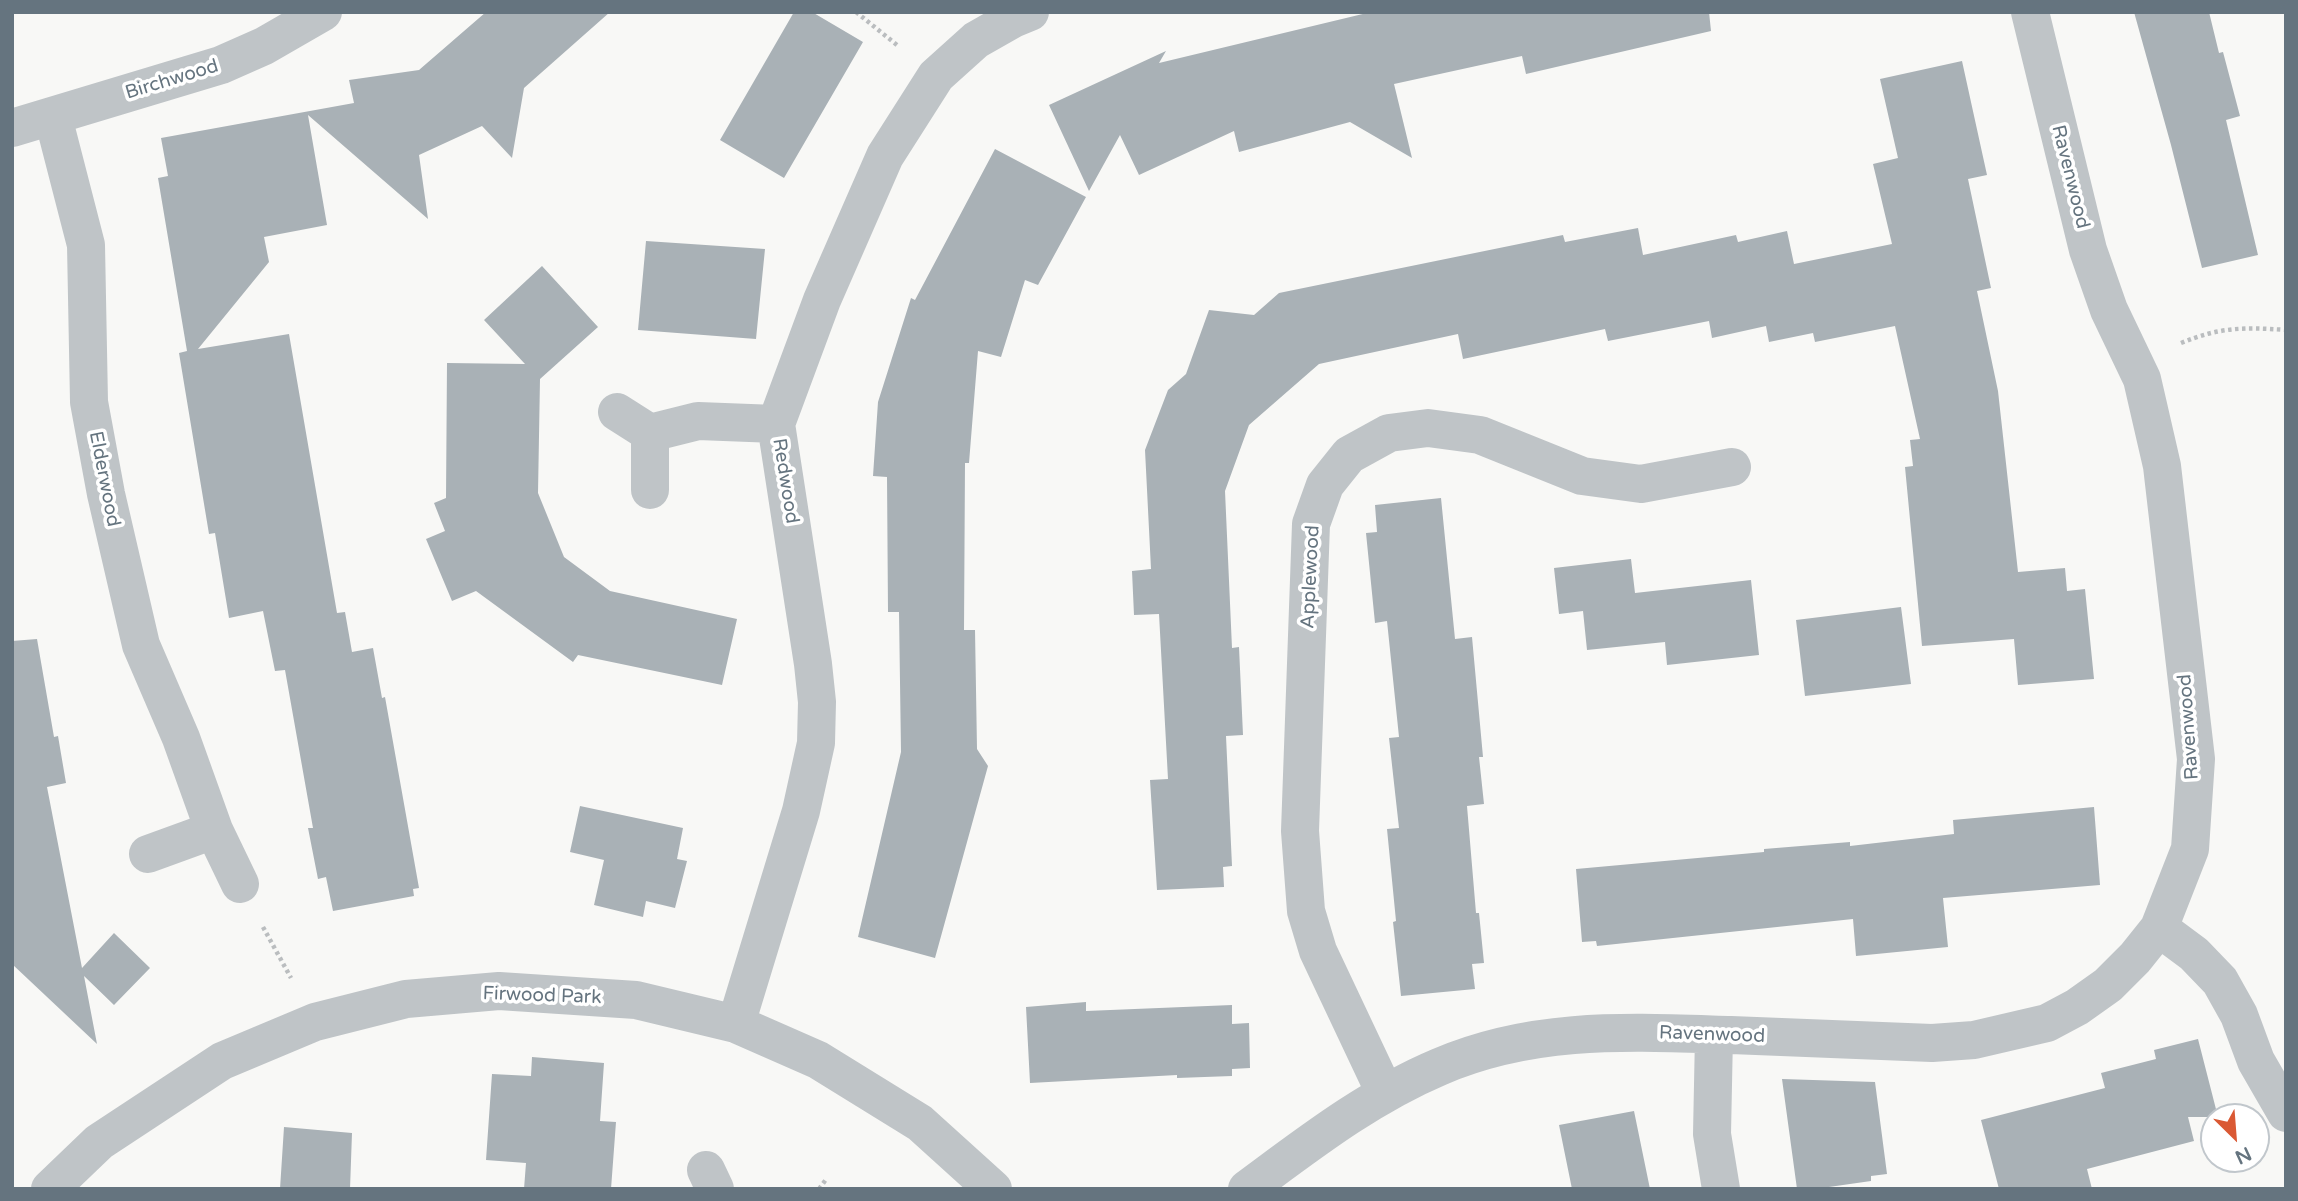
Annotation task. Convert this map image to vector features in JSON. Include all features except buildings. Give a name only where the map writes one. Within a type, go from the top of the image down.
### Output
[{"type":"street","name":"Birchwood","points":[[12,128],[221,65],[264,46],[323,12]]},
{"type":"street","name":"Redwood","points":[[736,1024],[801,811],[816,743],[814,664],[776,424],[822,300],[885,156],[936,76],[975,40],[1030,12]]},
{"type":"street","name":"Ravenwood","points":[[1247,1189],[1343,1119],[1385,1093],[1439,1066],[1483,1051],[1547,1038],[1603,1032],[1932,1042],[1974,1040],[2047,1023],[2077,1007],[2108,985],[2160,928],[2190,849],[2196,759],[2162,466],[2141,379],[2109,310],[2088,250],[2031,12]]},
{"type":"street","name":"Elderwood","points":[[53,117],[86,245],[89,402],[106,494],[141,645],[181,738],[214,830],[240,884]]},
{"type":"street","points":[[617,412],[650,433],[698,421],[776,424]]},
{"type":"street","name":"Applewood","points":[[1385,1093],[1318,951],[1306,911],[1300,831],[1311,524],[1325,485],[1349,455],[1389,433],[1427,428],[1480,435],[1582,476],[1641,484],[1732,467]]},
{"type":"street","points":[[650,433],[650,490]]},
{"type":"street","points":[[148,854],[214,830]]},
{"type":"street","points":[[2160,928],[2194,954],[2220,981],[2239,1015],[2256,1060],[2286,1113]]},
{"type":"street","name":"Firwood Park","points":[[50,1189],[99,1142],[177,1088],[222,1061],[314,1022],[406,999],[499,990],[636,1000],[736,1024],[818,1060],[920,1123],[993,1189]]},
{"type":"street","points":[[1714,1035],[1712,1134],[1721,1189]]},
{"type":"path","points":[[2174,345],[2233,327],[2286,330]]},
{"type":"path","points":[[240,884],[314,1022]]},
{"type":"path","points":[[819,1189],[827,1178]]}]
